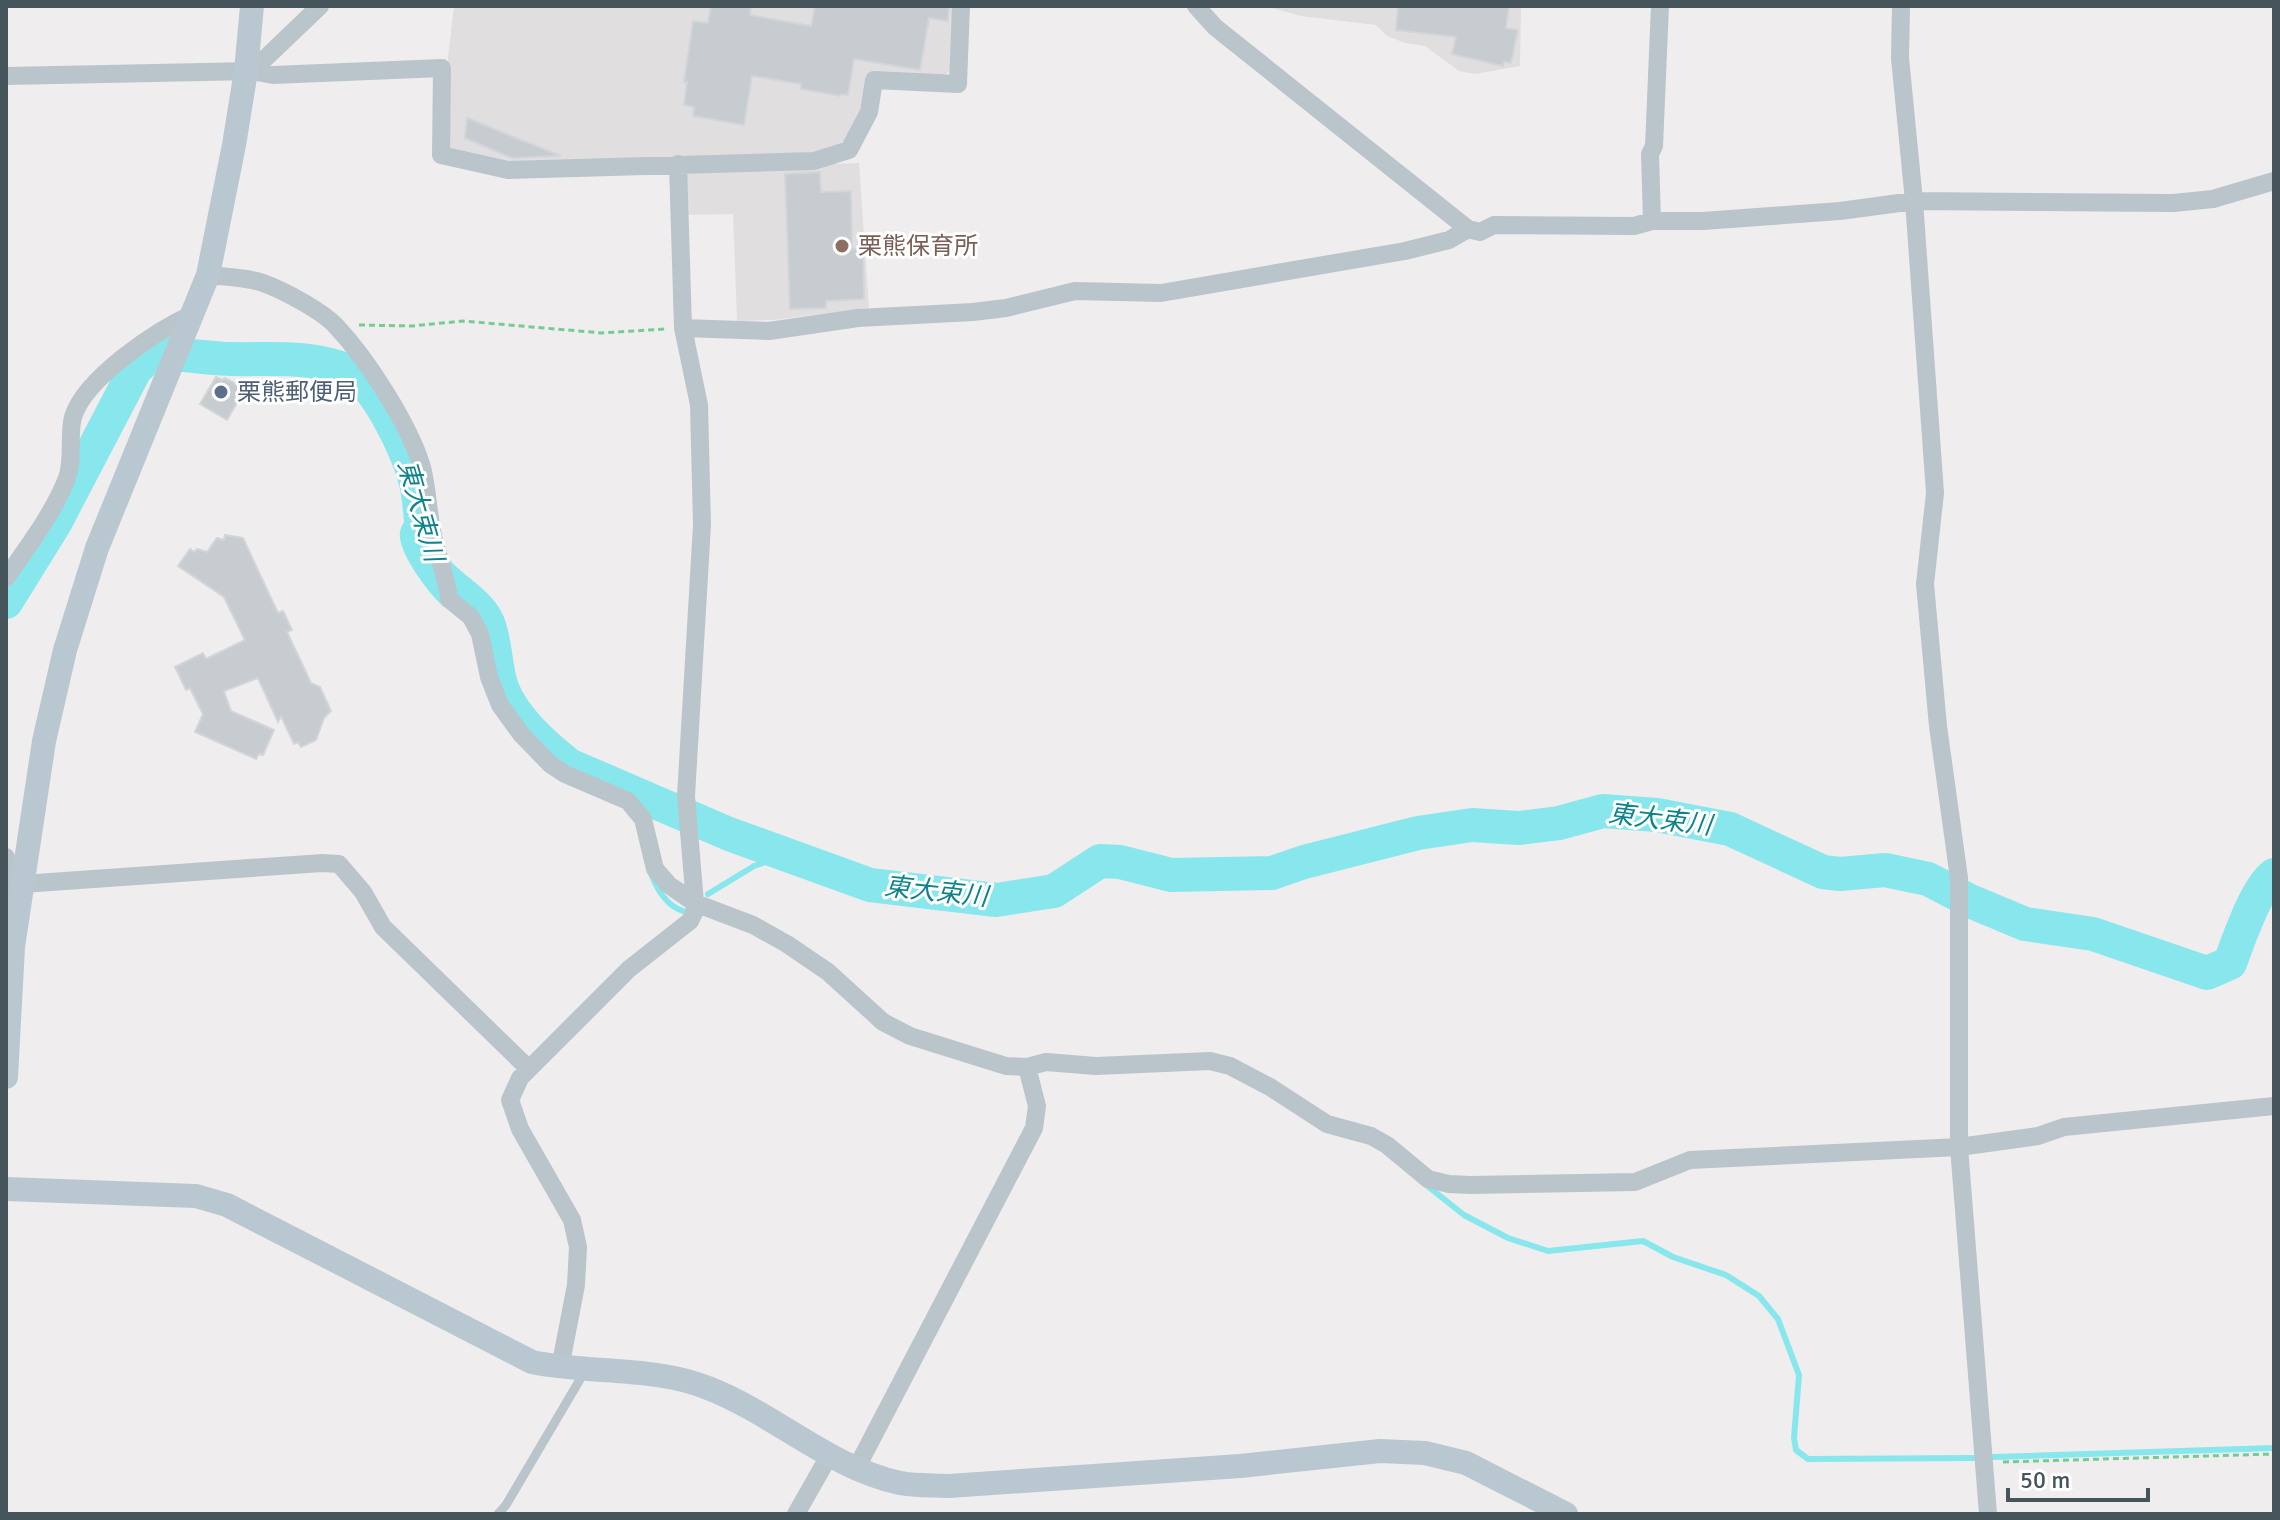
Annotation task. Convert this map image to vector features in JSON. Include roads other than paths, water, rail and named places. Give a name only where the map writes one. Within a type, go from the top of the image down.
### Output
[{"type":"street","points":[[13,891],[44,741],[80,598],[114,505],[208,275],[249,71],[252,6]]},
{"type":"street","points":[[249,71],[320,6]]},
{"type":"street","points":[[6,76],[249,71],[273,75],[442,68],[441,155],[508,170],[814,161],[849,150],[869,112],[874,80],[958,84],[961,6]]},
{"type":"street","points":[[1196,6],[1215,27],[1468,229],[1480,232],[1494,225],[1634,226],[1652,221],[1703,221],[1840,211],[1914,201],[2173,203],[2213,199],[2274,181]]},
{"type":"street","points":[[1652,221],[1650,154],[1654,146],[1660,6]]},
{"type":"street","points":[[1901,6],[1900,58],[1914,201],[1935,493],[1925,584],[1938,726],[1959,878],[1959,1147],[1988,1514]]},
{"type":"street","points":[[560,1368],[576,1285],[578,1247],[572,1220],[520,1129],[510,1100],[520,1078],[629,969],[690,921],[695,903],[686,796],[702,525],[699,405],[683,328],[678,164]]},
{"type":"street","points":[[683,328],[769,331],[858,318],[1006,308],[1075,291],[1161,293],[1405,251],[1449,240],[1468,229]]},
{"type":"street","points":[[208,275],[264,283],[335,324],[396,410],[421,464],[433,538],[449,599],[471,617],[500,705],[521,734],[550,764],[565,774],[628,801],[643,819],[655,869],[669,885],[695,903],[753,925],[787,944],[828,972],[883,1022],[910,1036],[1028,1070],[1046,1062],[1096,1066],[1210,1061],[1230,1066],[1270,1087],[1327,1124],[1371,1136],[1387,1145],[1428,1179],[1449,1184],[1635,1182],[1690,1160],[1959,1147],[2038,1136],[2064,1127],[2274,1106]]},
{"type":"street","points":[[6,578],[57,500],[69,473],[73,417],[89,387],[168,325],[193,314]]},
{"type":"street","points":[[6,857],[17,920],[6,1077]]},
{"type":"street","points":[[13,891],[339,864],[363,892],[383,927],[529,1069]]},
{"type":"street","points":[[856,1469],[1034,1128],[1037,1106],[1028,1070]]},
{"type":"street","points":[[6,1189],[196,1196],[227,1205],[532,1362],[585,1371],[654,1374],[708,1388],[742,1404],[829,1456],[856,1469],[902,1484],[949,1486],[1240,1466],[1380,1451],[1425,1453],[1466,1463],[1566,1514]]},
{"type":"street","points":[[796,1514],[829,1456]]},
{"type":"lane","points":[[498,1514],[585,1371]]},
{"type":"waterway","name":"東大束川","points":[[6,602],[55,523],[135,370],[153,352],[307,361],[350,372],[360,379],[380,404],[398,436],[415,479],[428,556],[441,575],[482,613],[491,631],[498,672],[507,699],[540,740],[569,765],[729,834],[870,885],[996,900],[1054,891],[1100,861],[1120,862],[1171,875],[1272,873],[1418,833],[1472,825],[1518,828],[1559,823],[1603,811],[1657,815],[1730,829],[1823,872],[1840,874],[1885,870],[1928,879],[2025,924],[2093,934],[2207,973],[2230,963],[2254,903],[2274,875]]},
{"type":"waterway","points":[[421,513],[406,526],[403,540],[418,570],[445,604]]},
{"type":"waterway","points":[[708,894],[754,866],[785,855]]},
{"type":"waterway","points":[[652,876],[664,897],[672,906],[683,911]]},
{"type":"waterway","points":[[1425,1184],[1464,1215],[1508,1238],[1548,1251],[1643,1241],[1673,1257],[1726,1275],[1759,1296],[1778,1319],[1799,1375],[1794,1438],[1796,1450],[1808,1459],[1974,1458]]},
{"type":"waterway","points":[[1993,1457],[2274,1448]]},
{"type":"place","name":"栗熊保育所","points":[[842,246]]},
{"type":"place","name":"栗熊郵便局","points":[[221,392]]}]
